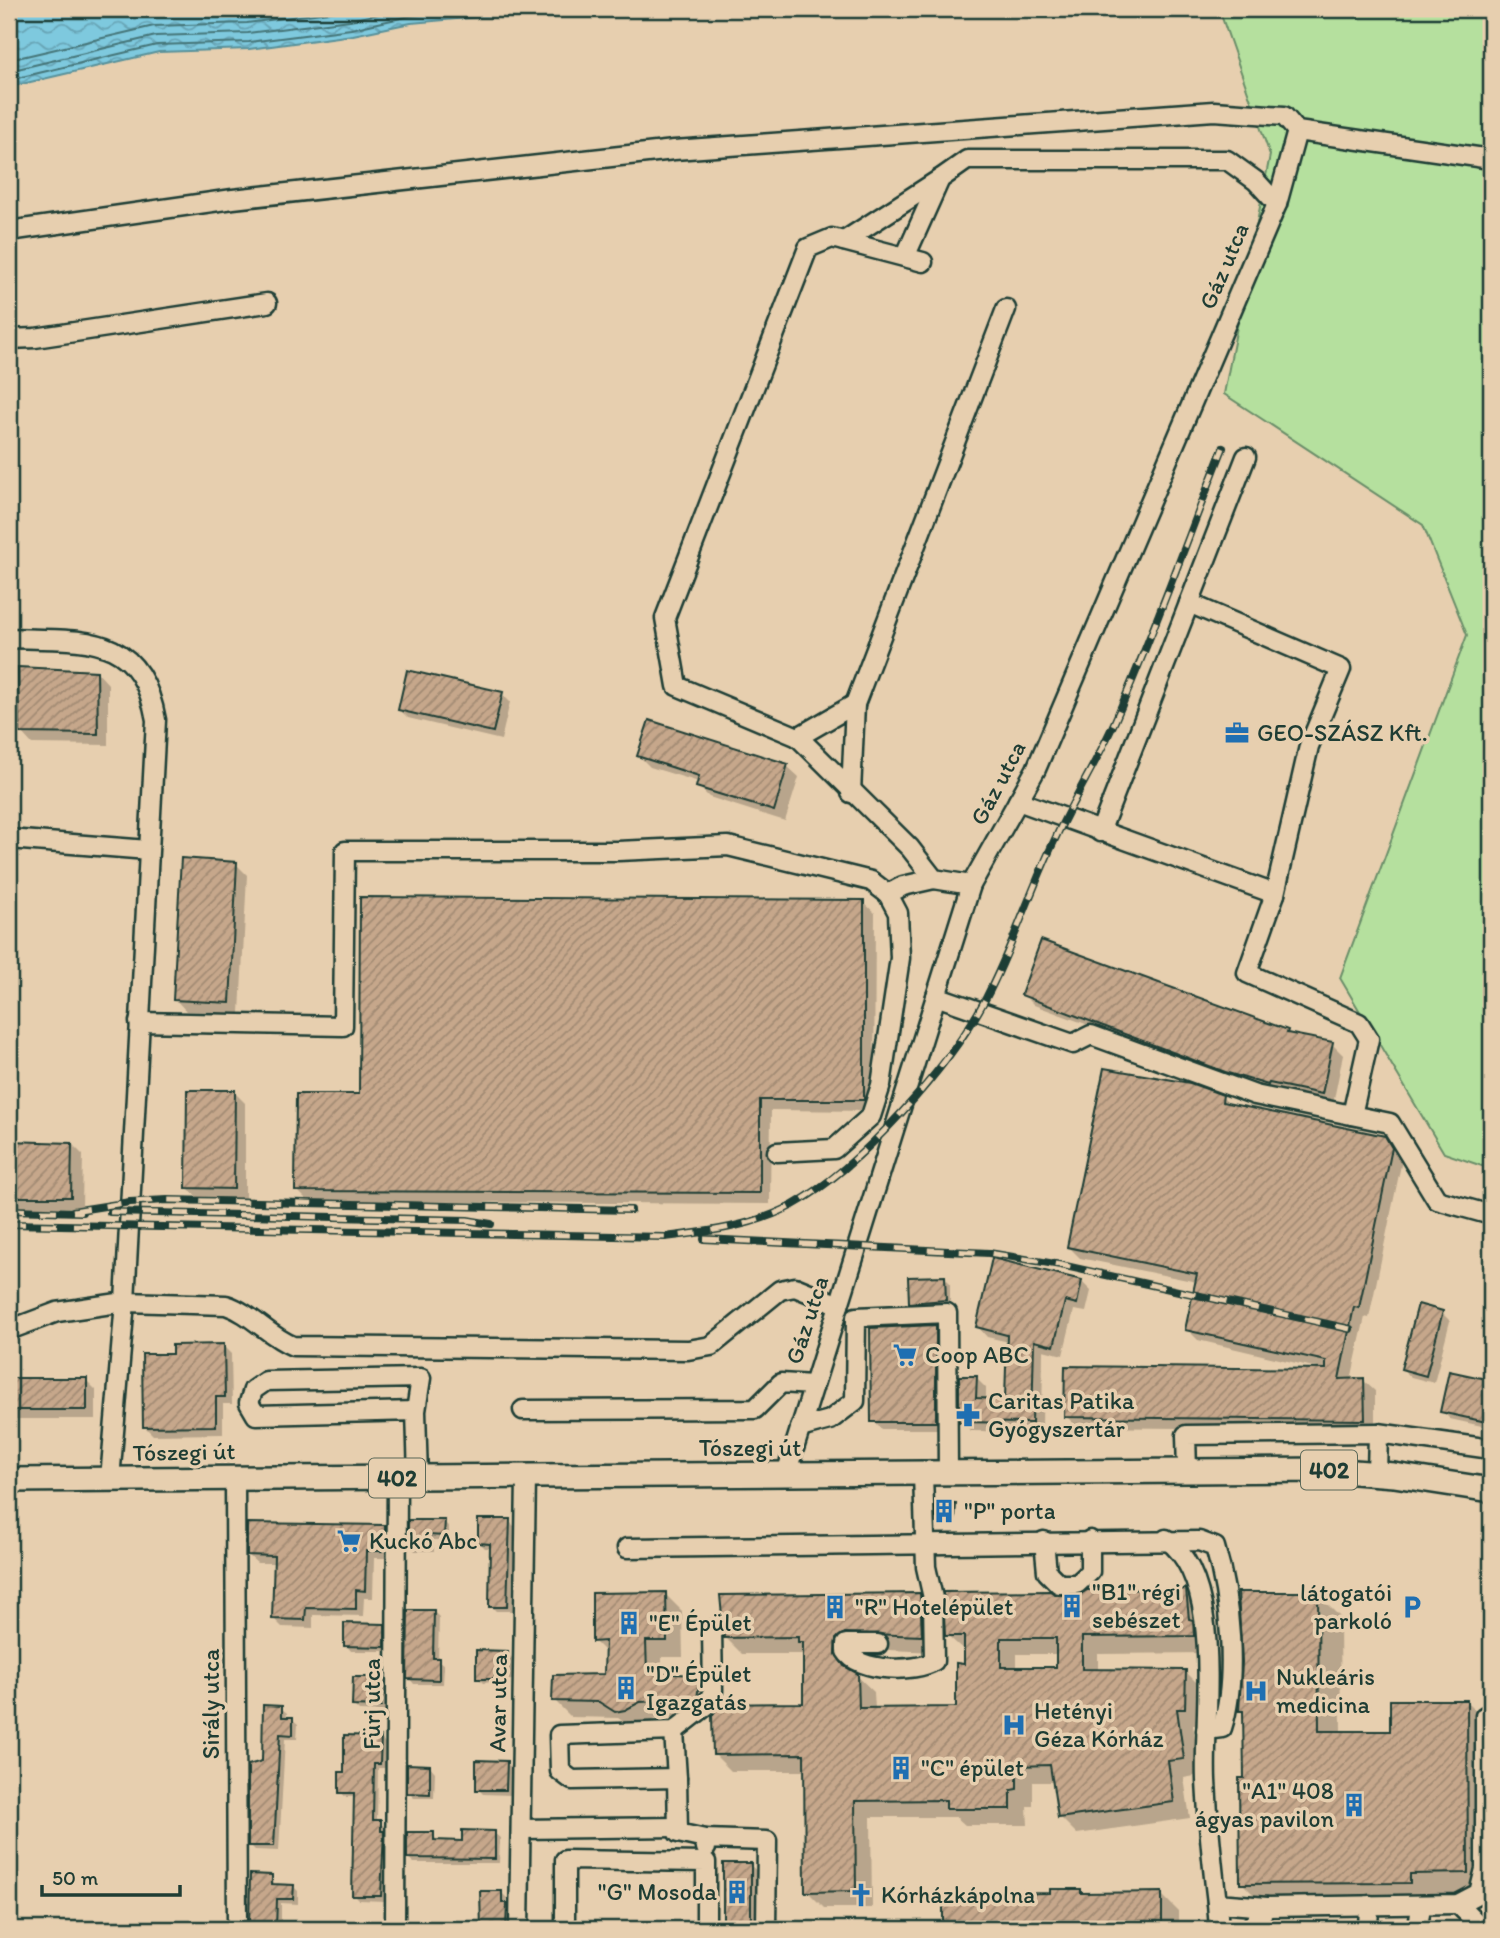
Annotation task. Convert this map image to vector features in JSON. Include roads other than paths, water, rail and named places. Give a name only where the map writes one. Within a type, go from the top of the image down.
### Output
[{"type":"main road","name":"Tószegi út","points":[[9,1480],[1328,1470],[1377,1473],[1491,1490]]},
{"type":"street","points":[[9,231],[233,199],[674,150],[1214,111],[1284,116],[1297,131],[1491,159]]},
{"type":"street","name":"Gáz utca","points":[[786,1474],[971,885],[1036,769],[1277,204],[1297,131]]},
{"type":"street","points":[[844,241],[967,160],[1227,160],[1256,181],[1277,204]]},
{"type":"street","points":[[905,257],[940,179]]},
{"type":"street","points":[[923,262],[832,238],[808,248],[665,618],[677,686],[798,737],[851,793],[910,848],[934,879]]},
{"type":"street","points":[[9,339],[35,338],[267,303]]},
{"type":"street","points":[[851,793],[855,704],[1006,309]]},
{"type":"street","points":[[1100,832],[1246,457]]},
{"type":"street","points":[[1189,603],[1341,669],[1309,746],[1275,894],[1247,973],[1359,1023],[1368,1039],[1352,1115]]},
{"type":"street","points":[[9,638],[95,642],[125,657],[140,674],[151,696],[156,720],[125,1302],[110,1479]]},
{"type":"street","points":[[798,737],[855,704]]},
{"type":"street","points":[[1018,801],[1275,894]]},
{"type":"street","points":[[9,839],[148,850]]},
{"type":"street","points":[[139,1022],[343,1026],[345,851],[618,851],[728,846],[871,881],[888,894],[898,913],[900,958],[881,1084],[871,1116],[834,1149],[777,1152]]},
{"type":"street","points":[[888,894],[903,886],[934,879],[971,885]]},
{"type":"street","points":[[936,996],[1073,1044],[1091,1035],[1255,1096],[1390,1123],[1437,1200],[1491,1214]]},
{"type":"street","points":[[9,1330],[57,1312],[125,1302],[226,1305],[237,1308],[277,1339],[293,1346],[688,1350],[710,1346],[780,1290],[795,1287],[839,1305]]},
{"type":"street","points":[[800,1428],[831,1420],[855,1401],[856,1317],[947,1313],[948,1474]]},
{"type":"street","name":"Fürj utca","points":[[395,1929],[408,1478],[421,1378],[266,1381],[253,1390],[249,1403],[256,1415],[416,1411]]},
{"type":"street","points":[[523,1410],[755,1409],[781,1383],[812,1385]]},
{"type":"street","points":[[1377,1473],[1378,1433]]},
{"type":"street","points":[[1187,1471],[1186,1435],[1378,1433],[1491,1450]]},
{"type":"street","points":[[878,1644],[846,1644],[846,1651],[862,1665],[923,1668],[934,1661],[933,1598],[925,1544],[923,1474]]},
{"type":"street","name":"Avar utca","points":[[519,1929],[526,1477]]},
{"type":"street","name":"Sirály utca","points":[[234,1478],[237,1929]]},
{"type":"street","points":[[627,1548],[1166,1539],[1199,1541],[1215,1547],[1222,1571],[1228,1631],[1229,1706],[1222,1728],[1206,1730]]},
{"type":"street","points":[[1166,1539],[1180,1549],[1192,1567],[1206,1631],[1206,1778],[1219,1929]]},
{"type":"street","points":[[1044,1541],[1047,1572],[1059,1584],[1077,1584],[1090,1572],[1090,1540]]},
{"type":"street","points":[[677,1778],[572,1780],[560,1771],[559,1735],[674,1731],[706,1706],[713,1691],[712,1630]]},
{"type":"street","points":[[1206,1631],[1228,1631]]},
{"type":"street","points":[[1217,1903],[1267,1907],[1458,1904],[1479,1893],[1488,1869],[1485,1716]]},
{"type":"street","points":[[674,1731],[678,1833],[705,1839],[767,1841],[766,1929]]},
{"type":"street","points":[[521,1829],[678,1827]]},
{"type":"street","points":[[705,1839],[705,1929]]},
{"type":"street","points":[[565,1929],[565,1860],[706,1863]]},
{"type":"street","points":[[1458,1904],[1483,1929]]},
{"type":"street","points":[[1368,1929],[1369,1905]]},
{"type":"street","points":[[1419,1929],[1421,1905]]},
{"type":"street","points":[[1249,1929],[1267,1907]]},
{"type":"water","points":[[9,9],[570,9],[411,23],[353,35],[249,49],[159,52],[9,87]]},
{"type":"railway","points":[[9,1224],[665,1237],[747,1223],[793,1205],[847,1166],[902,1113],[950,1053],[986,998],[1056,837],[1118,714],[1223,448]]},
{"type":"railway","points":[[73,1211],[130,1202],[167,1200],[631,1210]]},
{"type":"railway","points":[[9,1210],[82,1212]]},
{"type":"railway","points":[[110,1212],[467,1220],[491,1224]]},
{"type":"railway","points":[[704,1239],[989,1253],[1061,1265],[1350,1329]]},
{"type":"place","name":"GEO-SZÁSZ Kft.","points":[[1237,733]]},
{"type":"place","name":"Coop ABC","points":[[905,1355]]},
{"type":"place","name":"Caritas Patika Gyógyszertár","points":[[968,1415]]},
{"type":"place","name":"\"P\" porta","points":[[944,1511]]},
{"type":"place","name":"Kuckó Abc","points":[[349,1541]]},
{"type":"place","name":"\"B1\" régi sebészet","points":[[1072,1606]]},
{"type":"place","name":"\"R\" Hotelépület","points":[[835,1607]]},
{"type":"place","name":"látogatói parkoló","points":[[1412,1607]]},
{"type":"place","name":"\"E\" Épület","points":[[629,1623]]},
{"type":"place","name":"\"D\" Épület Igazgatás","points":[[626,1688]]},
{"type":"place","name":"Nukleáris medicina","points":[[1256,1691]]},
{"type":"place","name":"Hetényi Géza Kórház","points":[[1014,1725]]},
{"type":"place","name":"\"C\" épület","points":[[901,1768]]},
{"type":"place","name":"\"A1\" 408 ágyas pavilon","points":[[1354,1805]]},
{"type":"place","name":"\"G\" Mosoda","points":[[737,1892]]},
{"type":"place","name":"Kórházkápolna","points":[[861,1895]]}]
